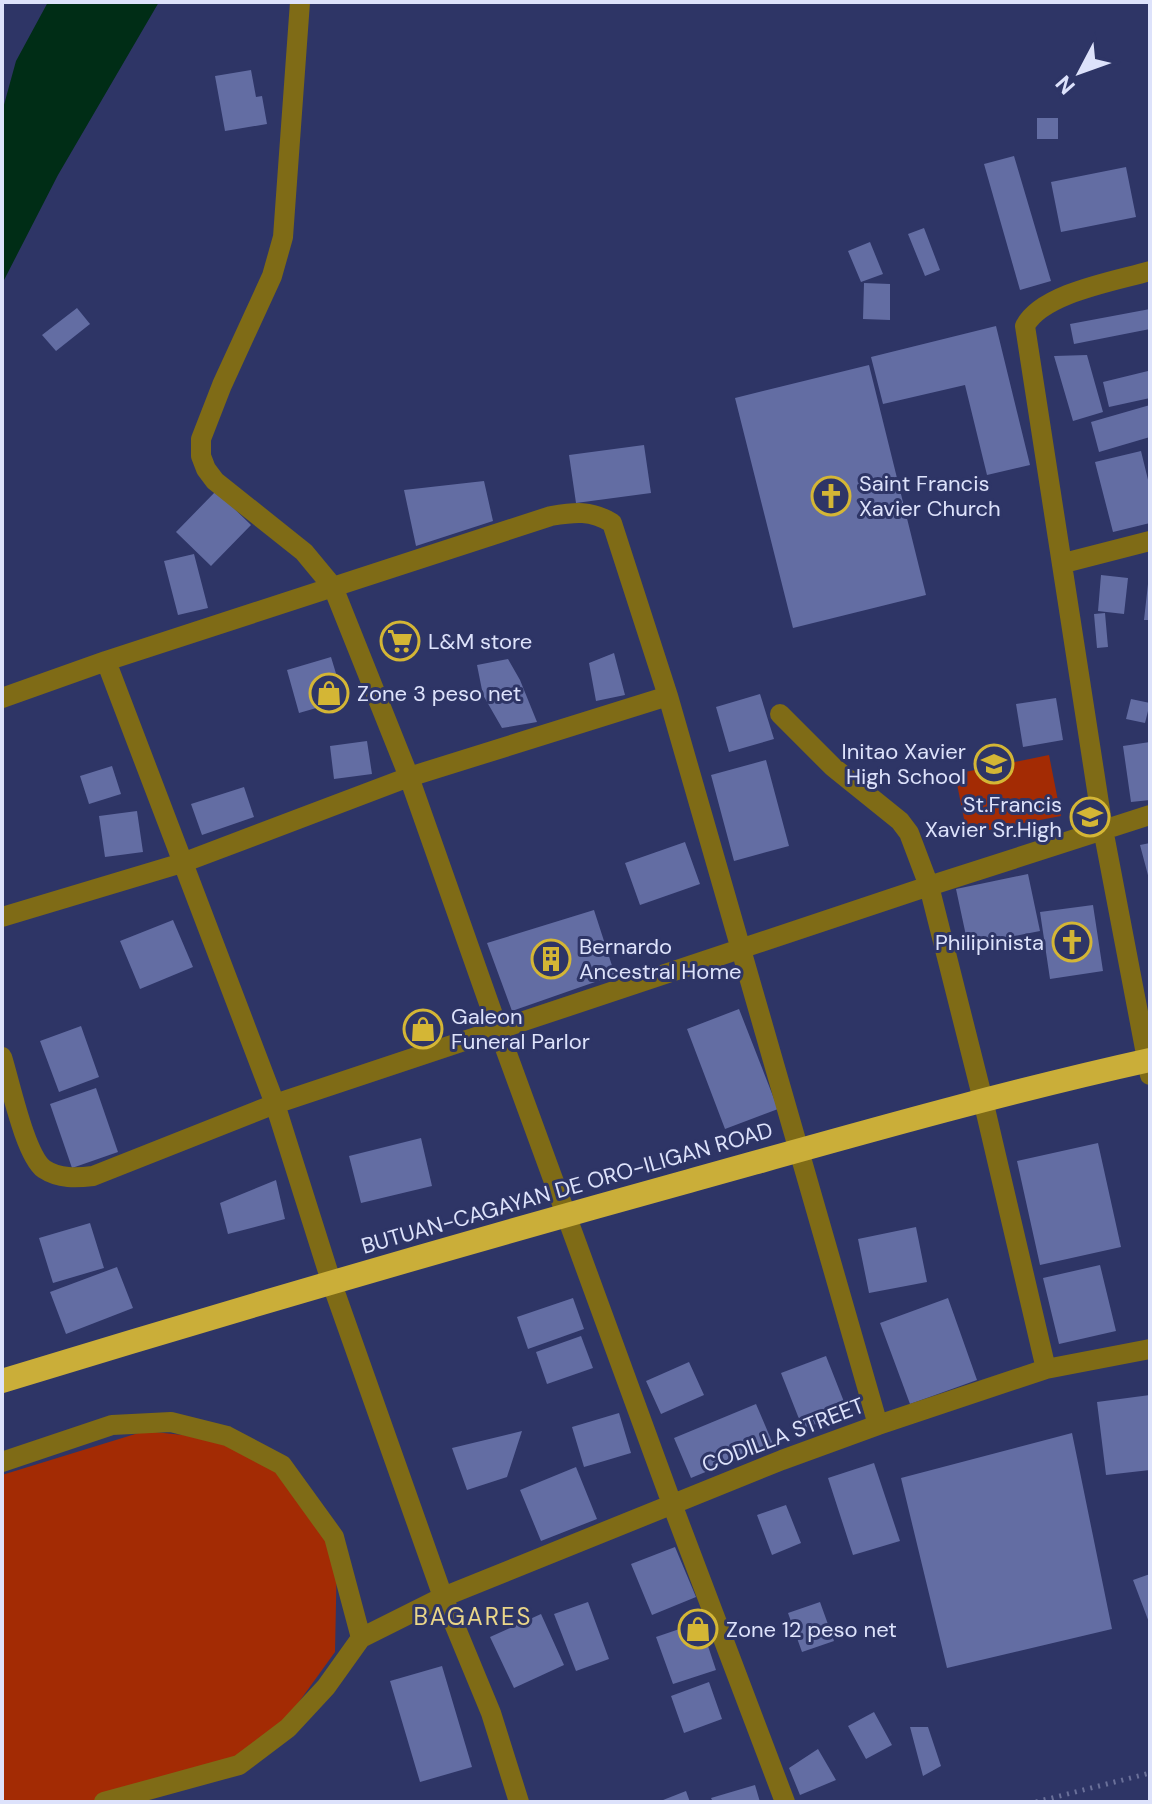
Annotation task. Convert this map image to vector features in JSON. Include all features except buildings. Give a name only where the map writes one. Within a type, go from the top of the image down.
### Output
[{"type":"highway","name":"BUTUAN-CAGAYAN DE ORO-ILIGAN ROAD","points":[[2,1381],[331,1281],[799,1150],[983,1100],[1149,1065]]},
{"type":"street","points":[[300,2],[283,237],[272,276],[201,439],[201,456],[215,481],[304,552],[333,587],[409,777],[672,1504],[785,1802]]},
{"type":"street","points":[[1149,1065],[1103,829],[1025,326],[1038,310],[1074,292],[1150,271]]},
{"type":"street","points":[[2,698],[551,516],[575,512],[597,514],[612,523],[668,696],[878,1425]]},
{"type":"street","points":[[1064,563],[1150,541]]},
{"type":"street","points":[[106,661],[275,1104],[331,1281],[443,1597],[491,1713],[519,1802]]},
{"type":"street","points":[[2,917],[182,863],[409,777],[668,696]]},
{"type":"street","points":[[780,714],[833,767],[900,821],[909,833],[929,886],[1046,1369]]},
{"type":"street","points":[[2,1057],[31,1153],[44,1169],[69,1178],[93,1176],[275,1104],[1150,815]]},
{"type":"street","name":"CODILLA STREET","points":[[361,1638],[443,1597],[878,1425],[1046,1369],[1150,1349]]},
{"type":"street","points":[[2,1462],[112,1425],[171,1422],[227,1436],[282,1465],[334,1537],[361,1638],[326,1687],[288,1728],[239,1765],[104,1802]]},
{"type":"path","points":[[1036,1802],[1150,1773]]},
{"type":"shaded area","points":[[48,2],[159,2],[58,175],[2,284],[2,112],[16,61]]},
{"type":"shaded area","points":[[1049,755],[1061,816],[967,834],[955,774]]},
{"type":"shaded area","points":[[145,1431],[258,1443],[337,1555],[335,1652],[260,1756],[105,1802],[2,1802],[2,1475]]},
{"type":"place","name":"Saint Francis Xavier Church","points":[[831,496]]},
{"type":"place","name":"L&M store","points":[[400,641]]},
{"type":"place","name":"Zone 3 peso net","points":[[329,693]]},
{"type":"place","name":"Initao Xavier High School","points":[[994,764]]},
{"type":"place","name":"St.Francis Xavier Sr.High","points":[[1090,817]]},
{"type":"place","name":"Philipinista","points":[[1072,942]]},
{"type":"place","name":"Bernardo Ancestral Home","points":[[551,959]]},
{"type":"place","name":"Galeon Funeral Parlor","points":[[423,1029]]},
{"type":"place","name":"Zone 12 peso net","points":[[698,1629]]},
{"type":"district","name":"BAGARES","points":[[473,1616]]}]
